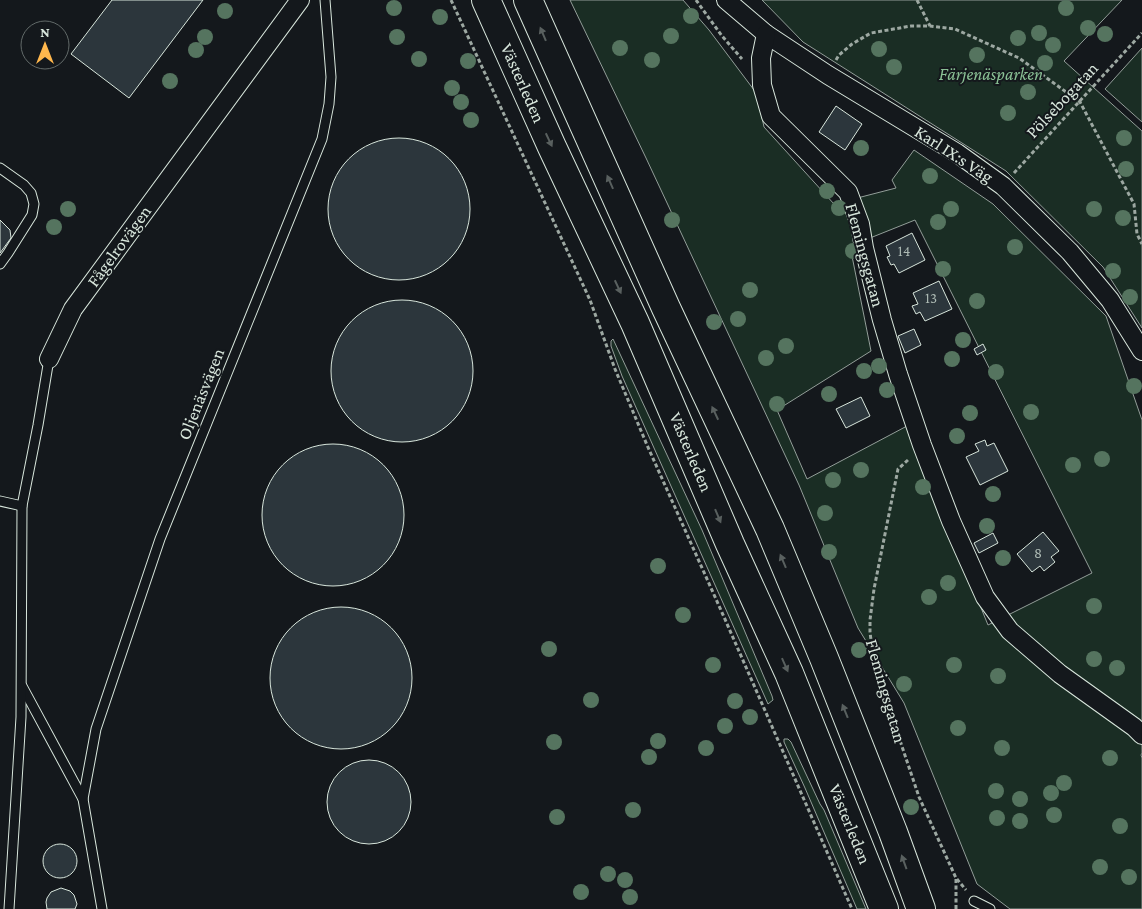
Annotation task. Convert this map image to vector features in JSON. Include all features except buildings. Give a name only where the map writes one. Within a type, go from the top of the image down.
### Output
[{"type":"highway","name":"Västerleden","points":[[486,0],[548,138],[635,323],[730,544],[789,673],[884,909]]},
{"type":"highway","name":"Västerleden","points":[[528,0],[666,308],[770,530],[835,685],[921,909]]},
{"type":"street","name":"Fågelrovägen","points":[[49,359],[73,308],[300,0]]},
{"type":"street","name":"Karl IX:s Väg","points":[[726,0],[766,34],[828,75],[957,153],[1003,186],[1070,252],[1110,300],[1142,351]]},
{"type":"street","name":"Flemingsgatan","points":[[766,34],[761,58],[762,85],[771,116],[848,192],[860,224],[882,320],[922,445],[951,521],[985,598],[1010,631],[1060,674],[1134,726],[1142,735]]},
{"type":"lane","name":"Oljenäsvägen","points":[[83,799],[96,728],[160,539],[322,139],[331,77],[325,0]]},
{"type":"lane","points":[[0,168],[24,185],[31,193],[34,204],[32,215],[0,264]]},
{"type":"lane","name":"Fågelrovägen","points":[[10,909],[21,717],[22,506],[49,359]]},
{"type":"lane","points":[[0,501],[22,506]]},
{"type":"lane","name":"Oljenäsvägen","points":[[21,683],[83,799],[102,909]]},
{"type":"lane","points":[[974,901],[990,909]]},
{"type":"path","points":[[451,0],[590,300],[615,369],[647,444],[852,909]]},
{"type":"path","points":[[696,0],[722,36],[737,52],[762,85]]},
{"type":"path","points":[[917,0],[930,26]]},
{"type":"path","points":[[828,75],[839,55],[871,32],[911,26],[955,29],[1019,58],[1080,102],[1134,204],[1137,234],[1142,244]]},
{"type":"path","name":"Pölsebogatan","points":[[1003,186],[1142,33]]},
{"type":"path","name":"Flemingsgatan","points":[[922,445],[898,469],[874,589],[870,632],[881,684],[919,796],[956,878],[956,909]]},
{"type":"green space","points":[[570,0],[683,0],[709,30],[757,94],[764,127],[834,204],[896,188],[892,180],[914,150],[993,204],[1106,316],[1142,420],[1142,909],[1010,909],[977,884],[904,703],[858,628],[799,485]],"holes":[[[915,220],[1092,573],[988,625],[907,426],[807,479],[777,410],[871,351],[850,246]]]},
{"type":"green space","name":"Färjenäsparken","points":[[762,0],[1122,0],[1064,61],[1142,131],[1142,328],[1103,267],[1006,171],[803,42]]},
{"type":"green space","points":[[1142,48],[1142,122],[1105,89]]},
{"type":"green space","points":[[613,339],[702,530],[772,696],[773,700],[768,704],[622,376],[611,346]]},
{"type":"green space","points":[[784,739],[788,739],[791,742],[824,810],[866,909],[857,909]]}]
